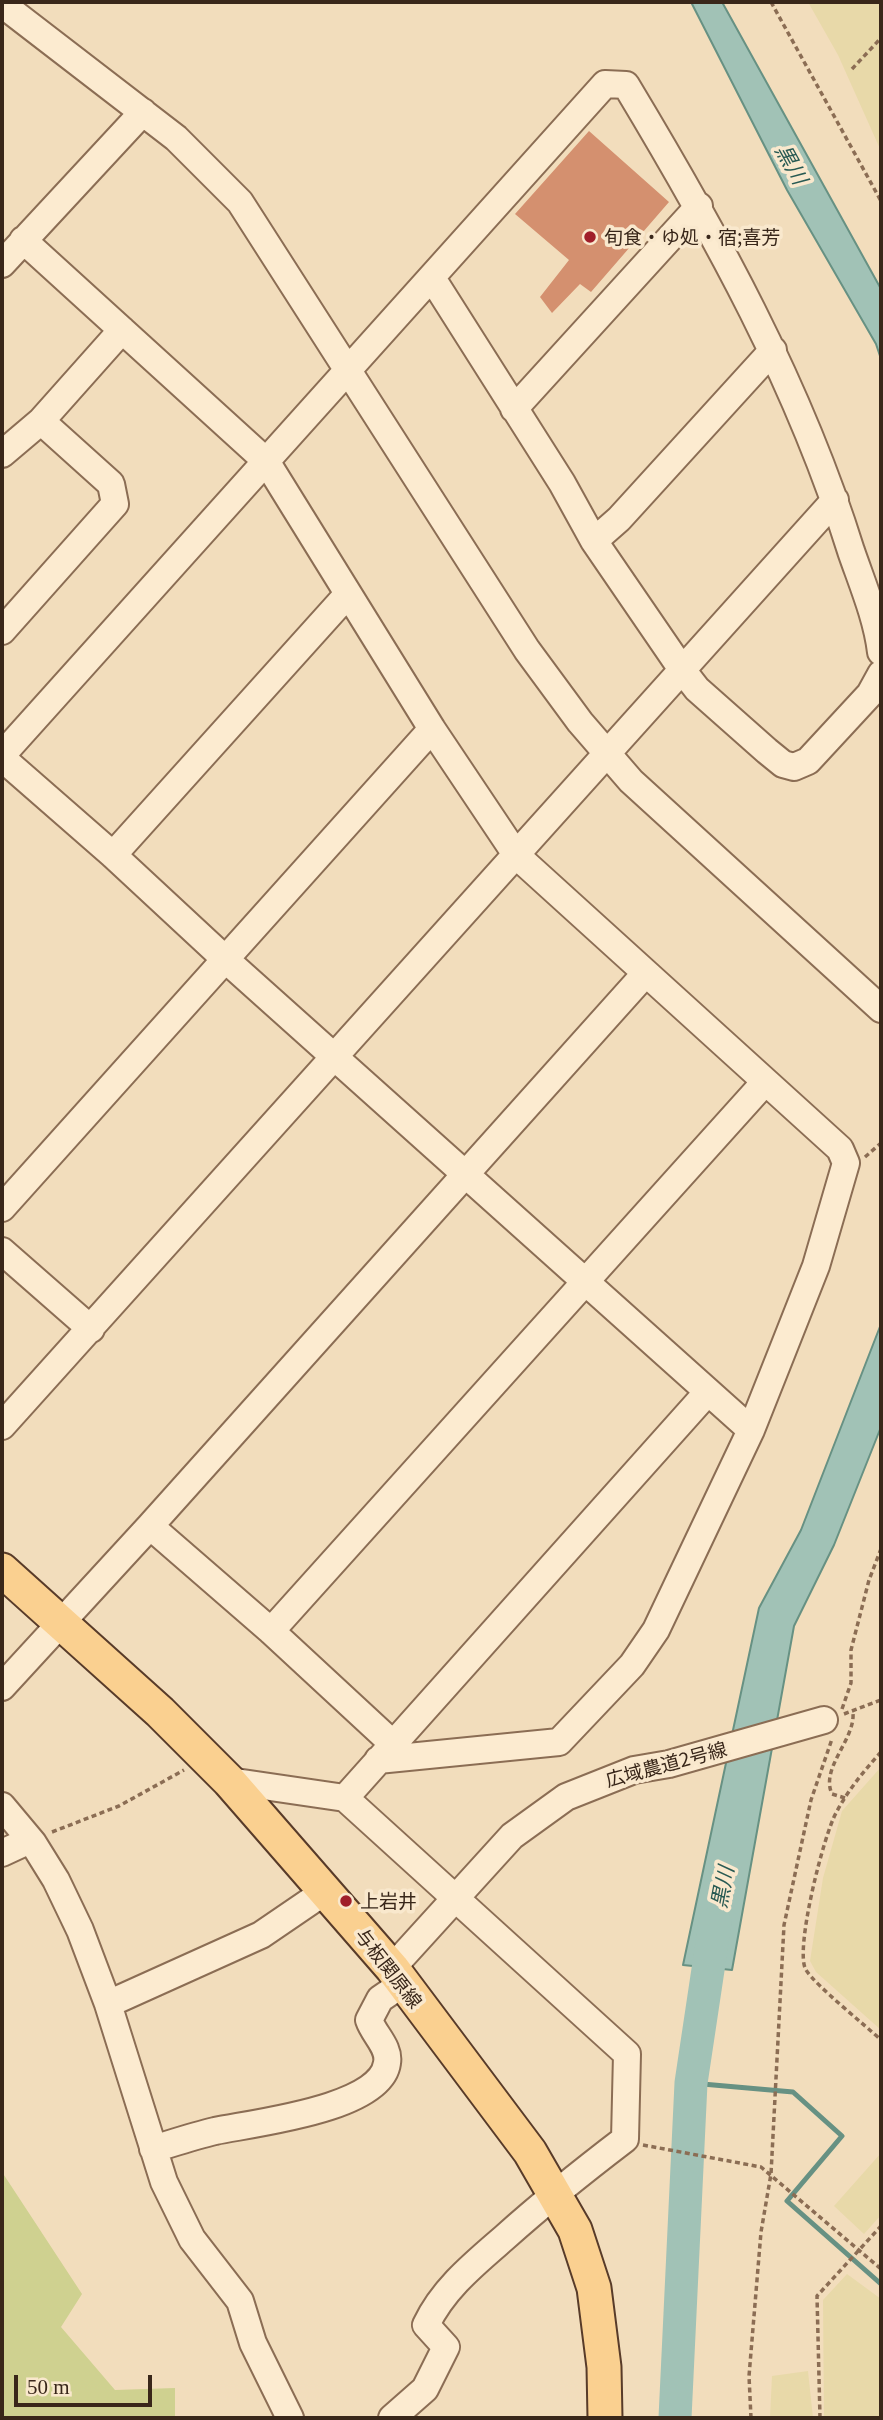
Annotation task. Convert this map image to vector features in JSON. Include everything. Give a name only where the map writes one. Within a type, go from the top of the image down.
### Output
[{"type":"main road","name":"与板関原線","points":[[2,1570],[160,1712],[229,1781],[327,1890],[397,1976],[530,2152],[575,2230],[594,2288],[604,2367],[605,2418]]},
{"type":"street","points":[[10,10],[143,112],[206,166],[240,202],[527,650],[607,755],[651,801],[881,1009]]},
{"type":"street","points":[[751,1430],[706,1394],[2,757],[605,83],[626,85],[699,206],[773,350],[835,500],[881,652]]},
{"type":"street","points":[[2,264],[143,112]]},
{"type":"street","points":[[514,409],[699,206]]},
{"type":"street","points":[[23,240],[266,461],[432,729],[517,856],[840,1149],[846,1163],[816,1266],[751,1430],[656,1630],[632,1665],[559,1742],[537,1746],[385,1752],[271,1631],[150,1526]]},
{"type":"street","points":[[432,278],[639,611],[697,689],[767,751],[783,764],[794,767],[808,761],[870,694],[881,674]]},
{"type":"street","points":[[2,452],[41,421],[122,330]]},
{"type":"street","points":[[594,541],[620,519],[773,350]]},
{"type":"street","points":[[2,631],[115,504],[111,484],[41,421]]},
{"type":"street","points":[[2,1426],[835,500]]},
{"type":"street","points":[[113,855],[348,594]]},
{"type":"street","points":[[2,1208],[432,729]]},
{"type":"street","points":[[2,1686],[150,1526],[645,974]]},
{"type":"street","points":[[271,1631],[765,1082]]},
{"type":"street","points":[[2,1251],[91,1329]]},
{"type":"street","points":[[345,1798],[706,1394]]},
{"type":"street","name":"広域農道2号線","points":[[153,2149],[216,2131],[270,2122],[369,2090],[384,2075],[388,2062],[386,2048],[369,2020],[380,1999],[456,1897],[512,1836],[566,1797],[634,1770],[832,1724]]},
{"type":"street","points":[[229,1781],[345,1798],[626,2054],[625,2139],[555,2192],[465,2272],[436,2304],[426,2326],[446,2347],[425,2389],[392,2418]]},
{"type":"street","points":[[2,1806],[30,1840],[56,1880],[80,1930],[108,2004],[164,2182],[187,2230],[240,2301],[253,2343],[290,2418]]},
{"type":"street","points":[[2,1853],[30,1840]]},
{"type":"street","points":[[108,2004],[261,1935],[327,1890]]},
{"type":"path","points":[[771,2],[881,201]]},
{"type":"path","points":[[852,69],[881,38]]},
{"type":"path","points":[[751,2418],[749,2376],[760,2245],[771,2174],[784,1925],[811,1800],[832,1724],[851,1683],[851,1650],[869,1580],[881,1549]]},
{"type":"path","points":[[832,1724],[881,1700]]},
{"type":"path","points":[[845,1798],[832,1794],[828,1786],[831,1773],[854,1726],[853,1713]]},
{"type":"path","points":[[881,1752],[845,1798],[827,1834],[811,1895],[803,1961],[806,1970],[881,2040]]},
{"type":"path","points":[[30,1840],[119,1806],[206,1758]]},
{"type":"path","points":[[633,2143],[761,2167],[881,2269]]},
{"type":"path","points":[[820,2418],[817,2296],[881,2226]]},
{"type":"shaded area","points":[[808,2],[881,2],[881,151],[838,55]]},
{"type":"shaded area","points":[[881,1767],[881,2030],[816,1972],[810,1961],[823,1878],[842,1811]]},
{"type":"shaded area","points":[[881,2153],[881,2215],[864,2234],[834,2206]]},
{"type":"shaded area","points":[[847,2274],[881,2299],[881,2418],[824,2418],[823,2300]]},
{"type":"shaded area","points":[[808,2371],[813,2418],[770,2418],[772,2376]]},
{"type":"green space","points":[[2,2172],[82,2294],[61,2327],[115,2390],[175,2388],[175,2418],[2,2418]]},
{"type":"water","points":[[691,2],[722,2],[881,289],[881,359],[876,344],[787,190]]},
{"type":"water","points":[[881,1324],[881,1427],[834,1545],[794,1626],[732,1970],[683,1965],[759,1608],[801,1530]]},
{"type":"building","name":"旬食・ゆ処・宿;喜芳","points":[[589,131],[669,202],[591,292],[580,284],[552,313],[540,297],[569,260],[515,214]]},
{"type":"waterway","name":"黒川","points":[[675,2418],[691,2083],[715,1923]]},
{"type":"waterway","points":[[691,2083],[793,2092],[842,2136],[787,2201],[881,2284]]},
{"type":"place","name":"旬食・ゆ処・宿;喜芳","points":[[590,237]]},
{"type":"place","name":"上岩井","points":[[346,1901]]}]
